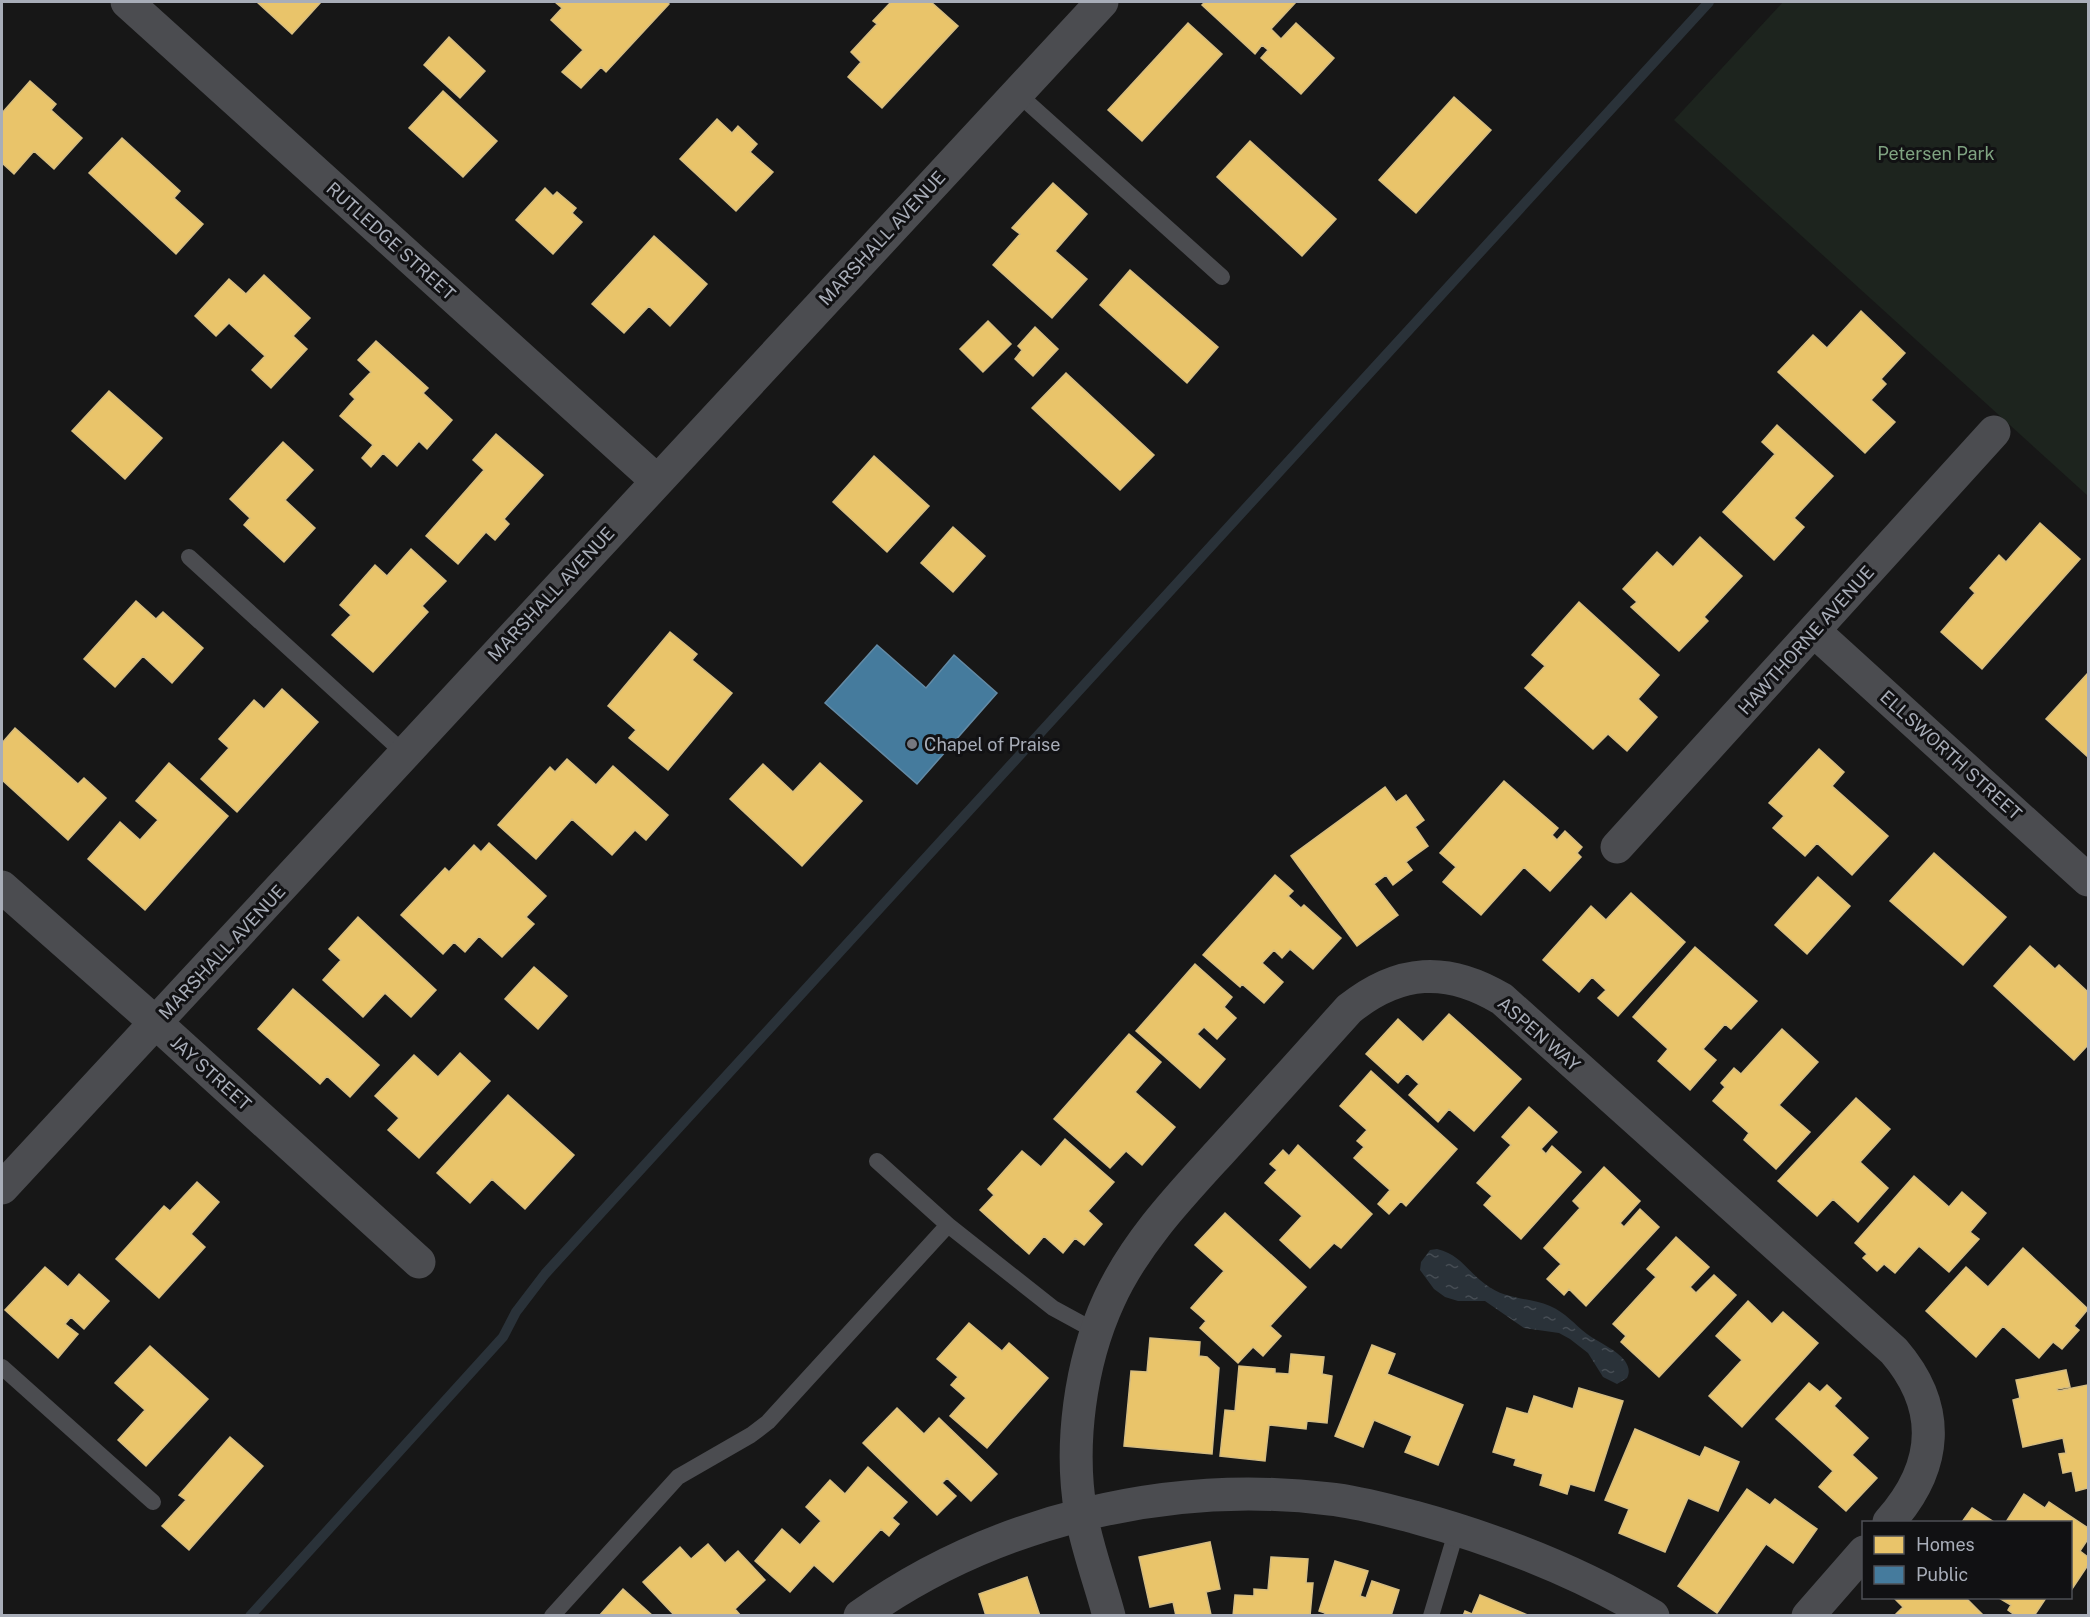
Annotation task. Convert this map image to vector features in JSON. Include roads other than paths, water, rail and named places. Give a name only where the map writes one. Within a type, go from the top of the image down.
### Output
[{"type":"street","name":"RUTLEDGE STREET","points":[[127,2],[656,480]]},
{"type":"street","name":"MARSHALL AVENUE","points":[[2,1188],[656,480],[1102,2]]},
{"type":"street","name":"HAWTHORNE AVENUE","points":[[1617,847],[1994,432]]},
{"type":"street","name":"ELLSWORTH STREET","points":[[1814,631],[2088,880]]},
{"type":"street","name":"JAY STREET","points":[[2,887],[156,1023],[419,1262]]},
{"type":"street","name":"ASPEN WAY","points":[[1109,1616],[1081,1514],[1078,1430],[1083,1385],[1097,1332],[1109,1300],[1128,1265],[1164,1214],[1349,1009],[1367,995],[1387,984],[1411,978],[1435,976],[1457,980],[1475,985],[1502,999],[1876,1335],[1905,1364],[1923,1396],[1929,1434],[1920,1475],[1890,1521]]},
{"type":"street","points":[[860,1616],[921,1576],[956,1559],[1007,1538],[1081,1514],[1132,1505],[1208,1497],[1286,1496],[1330,1499],[1370,1506],[1500,1543],[1593,1582],[1653,1616]]},
{"type":"street","points":[[1808,1616],[1862,1553]]},
{"type":"lane","points":[[1017,93],[1222,277]]},
{"type":"lane","points":[[189,557],[405,753]]},
{"type":"lane","points":[[876,1161],[948,1225],[1053,1308],[1097,1332]]},
{"type":"lane","points":[[552,1616],[678,1477],[751,1435],[768,1422],[948,1225]]},
{"type":"lane","points":[[2,1367],[153,1502]]},
{"type":"lane","points":[[1431,1616],[1457,1529]]},
{"type":"water","points":[[1437,1249],[1458,1259],[1479,1279],[1500,1293],[1542,1303],[1561,1312],[1625,1361],[1629,1374],[1627,1378],[1617,1384],[1603,1377],[1588,1353],[1559,1333],[1524,1328],[1485,1301],[1458,1301],[1445,1297],[1434,1289],[1420,1270],[1421,1262],[1430,1250]]},
{"type":"waterway","points":[[250,1616],[503,1337],[516,1312],[545,1274],[1709,2]]},
{"type":"place","name":"Chapel of Praise","points":[[912,744]]},
{"type":"park label","name":"Petersen Park","points":[[1936,153]]}]
